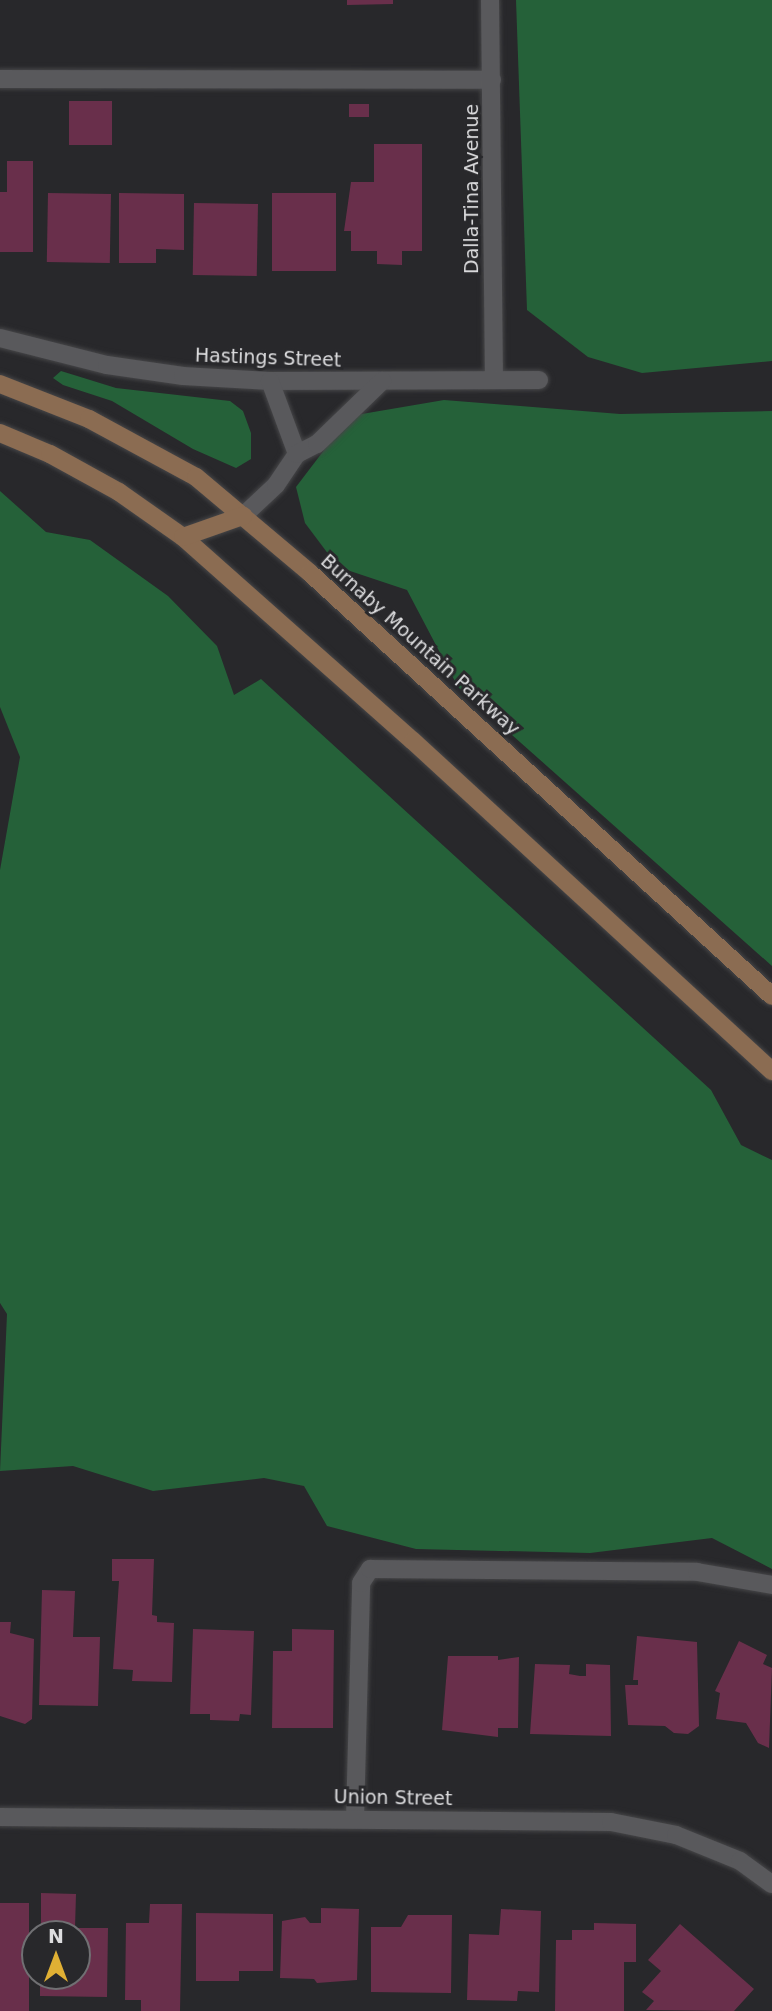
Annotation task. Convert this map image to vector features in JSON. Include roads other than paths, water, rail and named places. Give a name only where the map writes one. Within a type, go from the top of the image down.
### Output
[{"type":"main road","name":"Burnaby Mountain Parkway","points":[[0,384],[89,419],[196,477],[243,516],[772,996]]},
{"type":"main road","points":[[0,433],[119,492],[183,537],[413,741],[772,1071]]},
{"type":"main road","points":[[183,537],[243,516]]},
{"type":"street","name":"Dalla-Tina Avenue","points":[[490,0],[494,378]]},
{"type":"street","points":[[0,79],[492,80]]},
{"type":"street","name":"Hastings Street","points":[[0,338],[107,365],[183,376],[270,381],[494,378],[540,380]]},
{"type":"street","points":[[270,381],[297,454]]},
{"type":"street","points":[[243,516],[276,485],[297,454],[317,444],[382,381]]},
{"type":"street","points":[[355,1819],[361,1583],[370,1569],[698,1572],[772,1585]]},
{"type":"street","name":"Union Street","points":[[0,1817],[611,1822],[676,1835],[740,1861],[772,1884]]}]
